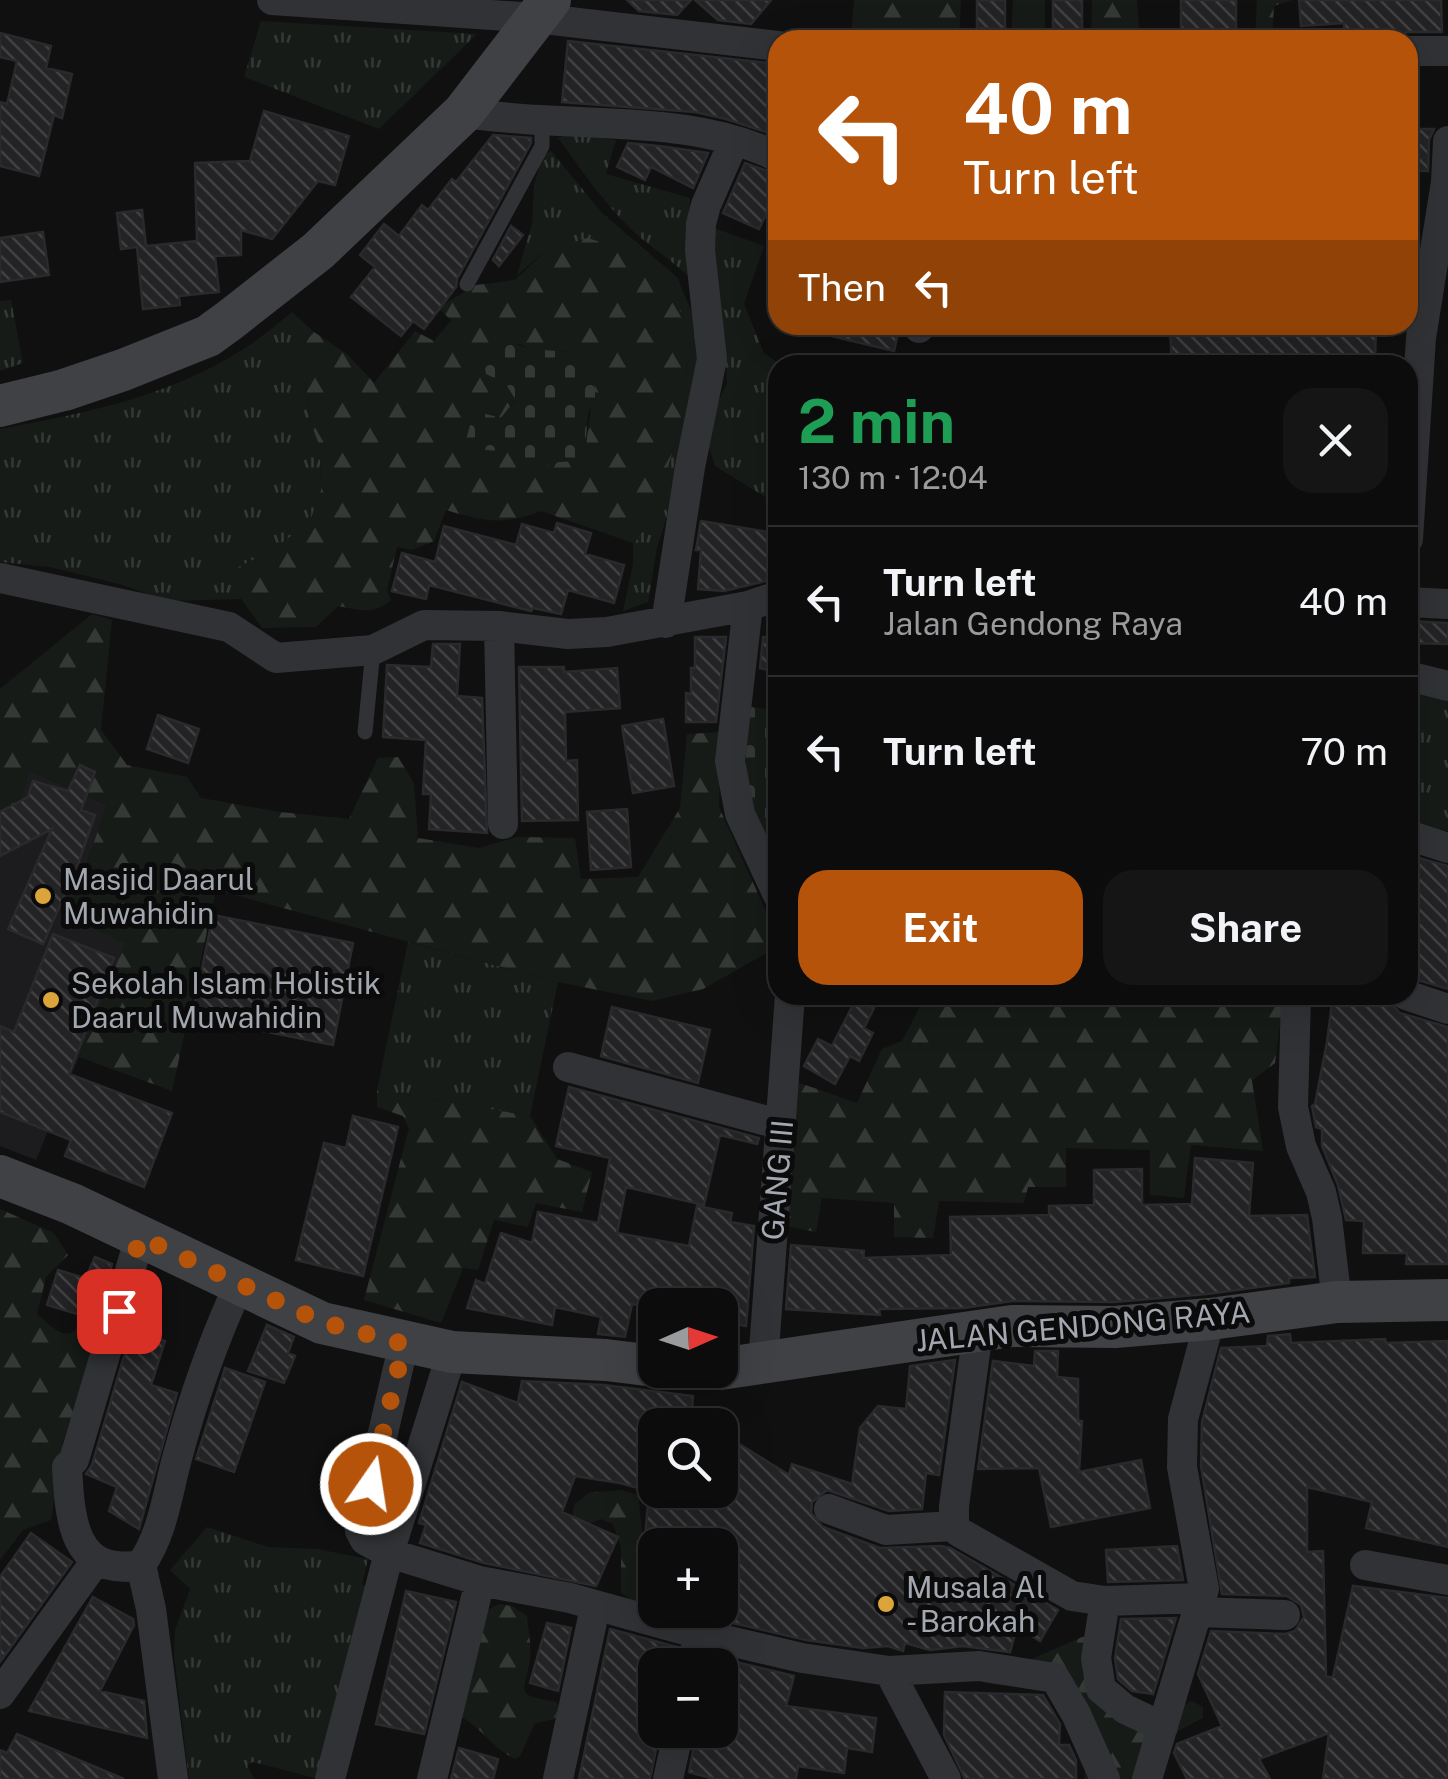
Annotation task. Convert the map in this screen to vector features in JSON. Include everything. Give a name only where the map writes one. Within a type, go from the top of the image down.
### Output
[{"type":"main road","points":[[0,406],[64,390],[208,336],[318,250],[464,113],[542,9]]},
{"type":"main road","points":[[0,1176],[72,1204],[322,1322],[452,1352],[638,1364]]},
{"type":"main road","name":"JALAN GENDONG RAYA","points":[[738,1367],[1012,1326],[1115,1327],[1337,1302],[1448,1300]]},
{"type":"street","points":[[272,0],[542,9],[768,44]]},
{"type":"street","points":[[1418,51],[1448,50]]},
{"type":"street","points":[[464,113],[632,123],[734,141],[768,153]]},
{"type":"street","points":[[666,623],[690,466],[712,358],[700,250],[702,224],[706,204],[734,141]]},
{"type":"street","points":[[1418,355],[1442,245],[1448,141]]},
{"type":"street","points":[[0,578],[229,627],[276,658],[373,650],[424,625],[499,626],[568,634],[666,623],[768,599]]},
{"type":"street","points":[[1418,602],[1448,604]]},
{"type":"street","points":[[748,606],[731,740],[731,773],[740,814],[768,874]]},
{"type":"street","points":[[499,626],[503,824]]},
{"type":"street","points":[[1418,678],[1448,686]]},
{"type":"street","points":[[1418,838],[1448,848]]},
{"type":"street","points":[[1418,999],[1448,1009]]},
{"type":"street","name":"GANG III","points":[[764,1364],[789,1005]]},
{"type":"street","points":[[1296,1005],[1293,1106],[1301,1146],[1324,1205],[1337,1302]]},
{"type":"street","points":[[568,1067],[782,1125]]},
{"type":"street","points":[[140,1237],[74,1460],[67,1468],[72,1518],[95,1562],[111,1568],[141,1565],[149,1554],[221,1326],[239,1285]]},
{"type":"street","points":[[1147,1779],[1204,1589],[1182,1467],[1184,1419],[1210,1319]]},
{"type":"street","points":[[978,1331],[954,1506],[954,1526],[959,1532],[1060,1592],[1105,1600],[1285,1615]]},
{"type":"street","points":[[404,1344],[359,1520],[365,1540],[389,1553],[480,1581],[570,1598],[595,1608],[802,1658],[889,1671],[979,1666],[1055,1678],[1105,1779]]},
{"type":"street","points":[[330,1779],[389,1553],[452,1352]]},
{"type":"street","points":[[829,1509],[886,1530],[954,1526]]},
{"type":"street","points":[[0,1694],[95,1562]]},
{"type":"street","points":[[141,1565],[151,1609],[173,1779]]},
{"type":"street","points":[[1364,1565],[1448,1580]]},
{"type":"street","points":[[432,1779],[480,1581]]},
{"type":"street","points":[[1105,1600],[1096,1658],[1101,1689],[1125,1710],[1163,1727]]},
{"type":"street","points":[[558,1779],[595,1608]]},
{"type":"street","points":[[696,1648],[699,1634]]},
{"type":"street","points":[[889,1671],[946,1779]]},
{"type":"street","points":[[668,1779],[675,1748]]},
{"type":"lane","points":[[467,284],[542,146],[542,120]]},
{"type":"lane","points":[[365,732],[373,650]]},
{"type":"shaded area","name":"Sekolah Islam Holistik Daarul Muwahidin","points":[[30,771],[107,805],[68,916],[126,943],[36,1160],[0,1146],[0,812]]},
{"type":"green space","points":[[854,0],[961,0],[959,30],[852,30]]},
{"type":"green space","points":[[1013,0],[1045,0],[1045,30],[1012,30]]},
{"type":"green space","points":[[1092,0],[1137,0],[1139,30],[1091,30]]},
{"type":"green space","points":[[1257,0],[1292,0],[1274,6],[1273,30],[1255,30]]},
{"type":"green space","points":[[261,21],[477,34],[379,129],[244,77]]},
{"type":"green space","points":[[569,134],[616,140],[606,174],[690,198],[689,277],[635,233],[609,205],[558,138]]},
{"type":"green space","points":[[551,151],[603,214],[677,277],[696,323],[700,379],[685,458],[657,548],[648,602],[623,611],[633,564],[633,543],[640,537],[678,435],[687,390],[685,317],[628,250],[546,251],[517,275],[532,224],[534,185],[543,155]]},
{"type":"green space","points":[[714,228],[764,246],[744,304],[768,356],[767,498],[715,466],[708,443],[709,419],[727,384],[725,340],[713,315]]},
{"type":"green space","points":[[587,238],[628,250],[685,317],[687,390],[678,435],[640,537],[633,543],[541,511],[516,519],[493,520],[446,510],[434,541],[412,550],[397,547],[387,590],[391,600],[385,605],[366,610],[338,606],[316,627],[262,628],[237,593],[238,567],[270,552],[310,522],[321,490],[320,447],[295,353],[314,332],[347,354],[374,383],[415,331],[434,341],[451,320],[438,308],[476,285],[515,280],[546,251]],"holes":[[[518,343],[529,349],[571,352],[592,401],[585,452],[533,471],[520,456],[499,449],[501,418],[516,399],[505,383]]]},
{"type":"green space","points":[[11,300],[23,363],[0,371],[0,301]]},
{"type":"green space","points":[[292,312],[314,332],[295,353],[307,391],[310,421],[320,446],[321,489],[310,522],[270,552],[239,567],[237,593],[241,599],[167,601],[123,585],[50,567],[0,562],[0,429],[94,410],[185,380],[242,350]]},
{"type":"green space","points":[[496,336],[529,349],[571,352],[590,362],[596,396],[588,413],[585,452],[577,461],[532,471],[507,452],[465,443],[471,422],[486,414],[501,418],[516,400],[505,383],[486,374],[483,354]]},
{"type":"green space","points":[[92,614],[112,620],[101,730],[127,765],[187,777],[201,798],[349,819],[378,758],[398,757],[414,783],[418,838],[479,848],[517,837],[575,838],[581,879],[638,877],[680,808],[687,734],[721,732],[719,807],[768,916],[768,952],[703,989],[652,1001],[558,982],[216,890],[172,1091],[79,1057],[125,943],[68,916],[107,805],[30,771],[21,801],[0,812],[0,689]]},
{"type":"green space","points":[[1418,688],[1448,696],[1448,831],[1418,826]]},
{"type":"green space","points":[[751,707],[768,709],[768,850],[745,794],[747,721]]},
{"type":"green space","points":[[408,942],[558,982],[530,1116],[377,1090]]},
{"type":"green space","points":[[921,1005],[1283,1005],[1275,1063],[1252,1081],[1263,1151],[1191,1145],[1184,1198],[1150,1195],[1150,1150],[1066,1148],[1066,1187],[1028,1187],[1024,1203],[939,1201],[933,1238],[894,1237],[894,1203],[822,1198],[816,1232],[780,1225],[794,1081],[857,1103],[882,1049],[902,1041]]},
{"type":"green space","points":[[377,1090],[530,1116],[557,1159],[592,1172],[582,1212],[536,1203],[528,1227],[494,1220],[478,1270],[463,1268],[441,1323],[364,1300],[409,1128],[403,1116],[377,1107]]},
{"type":"green space","points":[[0,1209],[54,1233],[68,1255],[46,1277],[37,1314],[61,1333],[69,1334],[98,1303],[107,1310],[63,1442],[51,1520],[23,1530],[0,1560]]},
{"type":"green space","points":[[621,1490],[638,1495],[642,1528],[638,1528],[638,1605],[621,1592],[621,1547],[613,1524],[601,1519],[588,1524],[572,1518],[574,1505],[589,1493]]},
{"type":"green space","points":[[207,1527],[268,1547],[317,1549],[368,1559],[362,1584],[372,1590],[319,1779],[253,1762],[247,1765],[254,1779],[189,1779],[174,1655],[175,1630],[190,1589],[170,1570]]},
{"type":"green space","points":[[499,1604],[512,1606],[527,1616],[530,1654],[525,1691],[556,1702],[559,1707],[555,1719],[535,1723],[515,1759],[460,1716],[482,1613]]},
{"type":"green space","points":[[1082,1637],[1095,1637],[1104,1669],[1128,1705],[1170,1713],[1192,1701],[1203,1707],[1203,1718],[1174,1733],[1153,1779],[1085,1779],[1085,1760],[1064,1693],[985,1683],[978,1678]]},
{"type":"building","points":[[627,0],[691,0],[677,15],[639,11]]},
{"type":"building","points":[[695,0],[771,0],[751,24],[718,20]]},
{"type":"building","points":[[977,0],[1005,0],[1005,29],[977,28]]},
{"type":"building","points":[[1053,0],[1082,0],[1082,30],[1053,30]]},
{"type":"building","points":[[1181,0],[1236,0],[1236,30],[1181,30]]},
{"type":"building","points":[[1299,0],[1441,0],[1442,32],[1344,30],[1344,23],[1301,26]]},
{"type":"building","points":[[0,33],[51,46],[46,68],[72,74],[62,118],[54,115],[39,176],[0,166],[0,102],[7,104],[17,61],[0,57]]},
{"type":"building","points":[[568,41],[768,63],[768,133],[695,112],[562,102]]},
{"type":"building","points":[[264,111],[349,136],[335,185],[318,181],[272,239],[241,230],[241,255],[215,256],[219,292],[179,296],[180,305],[143,309],[137,247],[121,249],[117,213],[142,210],[146,246],[197,241],[195,163],[250,161]]},
{"type":"building","points":[[1418,129],[1434,129],[1429,140],[1428,171],[1418,171]]},
{"type":"building","points":[[493,135],[531,138],[531,143],[456,287],[424,329],[413,321],[401,336],[351,297],[375,267],[360,255],[384,224],[399,236],[422,205],[428,210]]},
{"type":"building","points":[[628,143],[708,153],[693,188],[651,167],[645,180],[617,167]]},
{"type":"building","points":[[745,163],[768,171],[768,210],[759,229],[723,213]]},
{"type":"building","points":[[511,226],[523,235],[499,266],[493,260]]},
{"type":"building","points":[[43,232],[49,275],[0,282],[0,238]]},
{"type":"building","points":[[827,335],[898,335],[894,351]]},
{"type":"building","points":[[1170,335],[1376,335],[1375,355],[1171,355]]},
{"type":"building","points":[[701,521],[768,532],[768,580],[724,591],[698,589],[701,550],[696,550]]},
{"type":"building","points":[[557,523],[591,533],[585,554],[624,565],[614,603],[568,590],[561,614],[533,608],[531,611],[429,585],[426,599],[392,591],[402,553],[435,562],[444,526],[516,545],[522,524],[554,533]]},
{"type":"building","points":[[1418,622],[1448,623],[1448,644],[1418,643]]},
{"type":"building","points":[[695,637],[726,637],[716,722],[686,722],[686,693],[691,694],[691,668],[695,668]]},
{"type":"building","points":[[763,637],[768,637],[768,670],[760,668]]},
{"type":"building","points":[[433,644],[460,644],[457,696],[482,698],[487,833],[429,829],[431,794],[423,794],[426,740],[383,737],[387,665],[431,667]]},
{"type":"building","points":[[519,667],[564,667],[564,672],[617,668],[620,708],[565,712],[566,761],[577,760],[578,820],[522,821]]},
{"type":"building","points":[[158,715],[199,729],[188,763],[147,749]]},
{"type":"building","points":[[663,719],[674,786],[633,793],[622,726]]},
{"type":"building","points":[[80,765],[95,772],[81,810],[95,815],[43,944],[8,929],[52,829],[0,856],[0,812],[28,797],[33,781],[68,791]]},
{"type":"building","points":[[627,809],[631,867],[591,870],[587,812]]},
{"type":"building","points":[[1418,858],[1448,866],[1448,989],[1418,980]]},
{"type":"building","points":[[213,915],[353,943],[333,1045],[192,1017]]},
{"type":"building","points":[[53,934],[114,958],[69,1074],[172,1113],[144,1187],[65,1156],[71,1140],[0,1112],[0,1026],[14,1032]]},
{"type":"building","points":[[853,1005],[874,1008],[864,1028],[873,1033],[859,1061],[850,1056],[835,1084],[804,1066],[818,1039],[832,1046]]},
{"type":"building","points":[[1332,1005],[1393,1005],[1400,1013],[1448,1027],[1448,1264],[1406,1264],[1407,1253],[1363,1253],[1364,1221],[1346,1220],[1338,1185],[1322,1146],[1322,1129],[1316,1127],[1312,1106]]},
{"type":"building","points":[[612,1007],[710,1030],[698,1083],[601,1056]]},
{"type":"building","points":[[569,1087],[759,1138],[757,1144],[720,1135],[704,1205],[626,1187],[617,1233],[689,1246],[697,1206],[732,1213],[730,1222],[754,1226],[746,1326],[738,1324],[738,1288],[638,1288],[638,1305],[632,1304],[625,1337],[598,1334],[601,1317],[555,1307],[552,1325],[467,1308],[476,1280],[485,1284],[501,1233],[532,1243],[538,1212],[598,1223],[610,1158],[556,1146]]},
{"type":"building","points":[[353,1116],[398,1127],[363,1276],[296,1260],[324,1143],[346,1148]]},
{"type":"building","points":[[1195,1158],[1253,1163],[1249,1216],[1307,1215],[1315,1277],[1289,1278],[1289,1283],[1207,1294],[1114,1302],[1012,1301],[963,1308],[879,1309],[880,1315],[786,1309],[791,1245],[864,1251],[863,1258],[951,1255],[950,1217],[1049,1215],[1049,1206],[1094,1205],[1094,1170],[1142,1169],[1142,1205],[1192,1204]]},
{"type":"building","points":[[95,1257],[112,1264],[106,1286],[86,1277]]},
{"type":"building","points":[[58,1270],[88,1279],[77,1314],[47,1305]]},
{"type":"building","points":[[267,1325],[294,1337],[288,1353],[295,1356],[284,1383],[248,1371]]},
{"type":"building","points":[[132,1329],[165,1341],[151,1385],[177,1393],[139,1529],[109,1511],[117,1487],[86,1474]]},
{"type":"building","points":[[1290,1334],[1291,1343],[1448,1341],[1448,1547],[1366,1528],[1372,1502],[1307,1487],[1307,1552],[1323,1551],[1326,1677],[1333,1677],[1353,1586],[1448,1598],[1448,1779],[1323,1779],[1329,1733],[1259,1759],[1270,1779],[1187,1779],[1174,1753],[1177,1744],[1222,1726],[1198,1674],[1211,1631],[1285,1634],[1295,1631],[1304,1617],[1301,1605],[1287,1596],[1222,1594],[1201,1466],[1202,1422],[1221,1348],[1267,1346],[1268,1336]]},
{"type":"building","points":[[1035,1351],[1058,1351],[1057,1377],[1078,1379],[1078,1421],[1082,1421],[1079,1472],[1141,1460],[1150,1508],[1051,1527],[1039,1468],[978,1469],[993,1361],[1034,1366]]},
{"type":"building","points":[[955,1360],[939,1475],[926,1473],[922,1509],[889,1511],[827,1490],[812,1502],[811,1513],[823,1527],[880,1548],[950,1548],[1058,1610],[1040,1641],[1017,1627],[1010,1652],[963,1646],[930,1650],[905,1643],[903,1651],[888,1646],[863,1648],[806,1640],[738,1624],[738,1528],[646,1528],[648,1508],[738,1508],[738,1443],[789,1475],[792,1464],[852,1484],[860,1428],[878,1406],[906,1409],[910,1366]]},
{"type":"building","points":[[225,1368],[265,1382],[234,1472],[196,1459]]},
{"type":"building","points":[[522,1381],[604,1385],[693,1396],[692,1408],[638,1408],[638,1488],[575,1476],[562,1512],[618,1537],[596,1586],[484,1563],[420,1543],[426,1525],[419,1523],[462,1382],[518,1403]]},
{"type":"building","points":[[31,1533],[72,1562],[0,1662],[0,1577]]},
{"type":"building","points":[[1177,1546],[1183,1580],[1108,1582],[1106,1550]]},
{"type":"building","points":[[406,1591],[456,1602],[424,1734],[376,1724]]},
{"type":"building","points":[[93,1597],[133,1619],[134,1625],[100,1691],[144,1701],[147,1738],[29,1711]]},
{"type":"building","points":[[1176,1618],[1153,1694],[1132,1691],[1118,1679],[1115,1658],[1121,1619]]},
{"type":"building","points":[[547,1623],[571,1628],[558,1691],[530,1683]]},
{"type":"building","points":[[610,1629],[677,1647],[638,1648],[638,1748],[656,1748],[650,1779],[579,1779]]},
{"type":"building","points":[[738,1662],[794,1676],[786,1706],[876,1718],[872,1752],[847,1748],[844,1773],[798,1766],[796,1779],[714,1779],[689,1772],[694,1748],[738,1748]]},
{"type":"building","points":[[945,1692],[1043,1695],[1060,1724],[1059,1745],[1069,1745],[1076,1760],[1076,1779],[965,1779],[944,1735]]},
{"type":"building","points":[[17,1734],[124,1779],[0,1779],[0,1750],[7,1753]]},
{"type":"building","points":[[459,1748],[498,1759],[493,1779],[451,1779]]},
{"type":"place","name":"Masjid Daarul Muwahidin","points":[[43,896]]},
{"type":"place","name":"Sekolah Islam Holistik Daarul Muwahidin","points":[[51,1000]]},
{"type":"place","name":"Musala Al - Barokah","points":[[886,1604]]},
{"type":"route","points":[[119,1311],[140,1237],[322,1322],[404,1344],[371,1484]]}]
